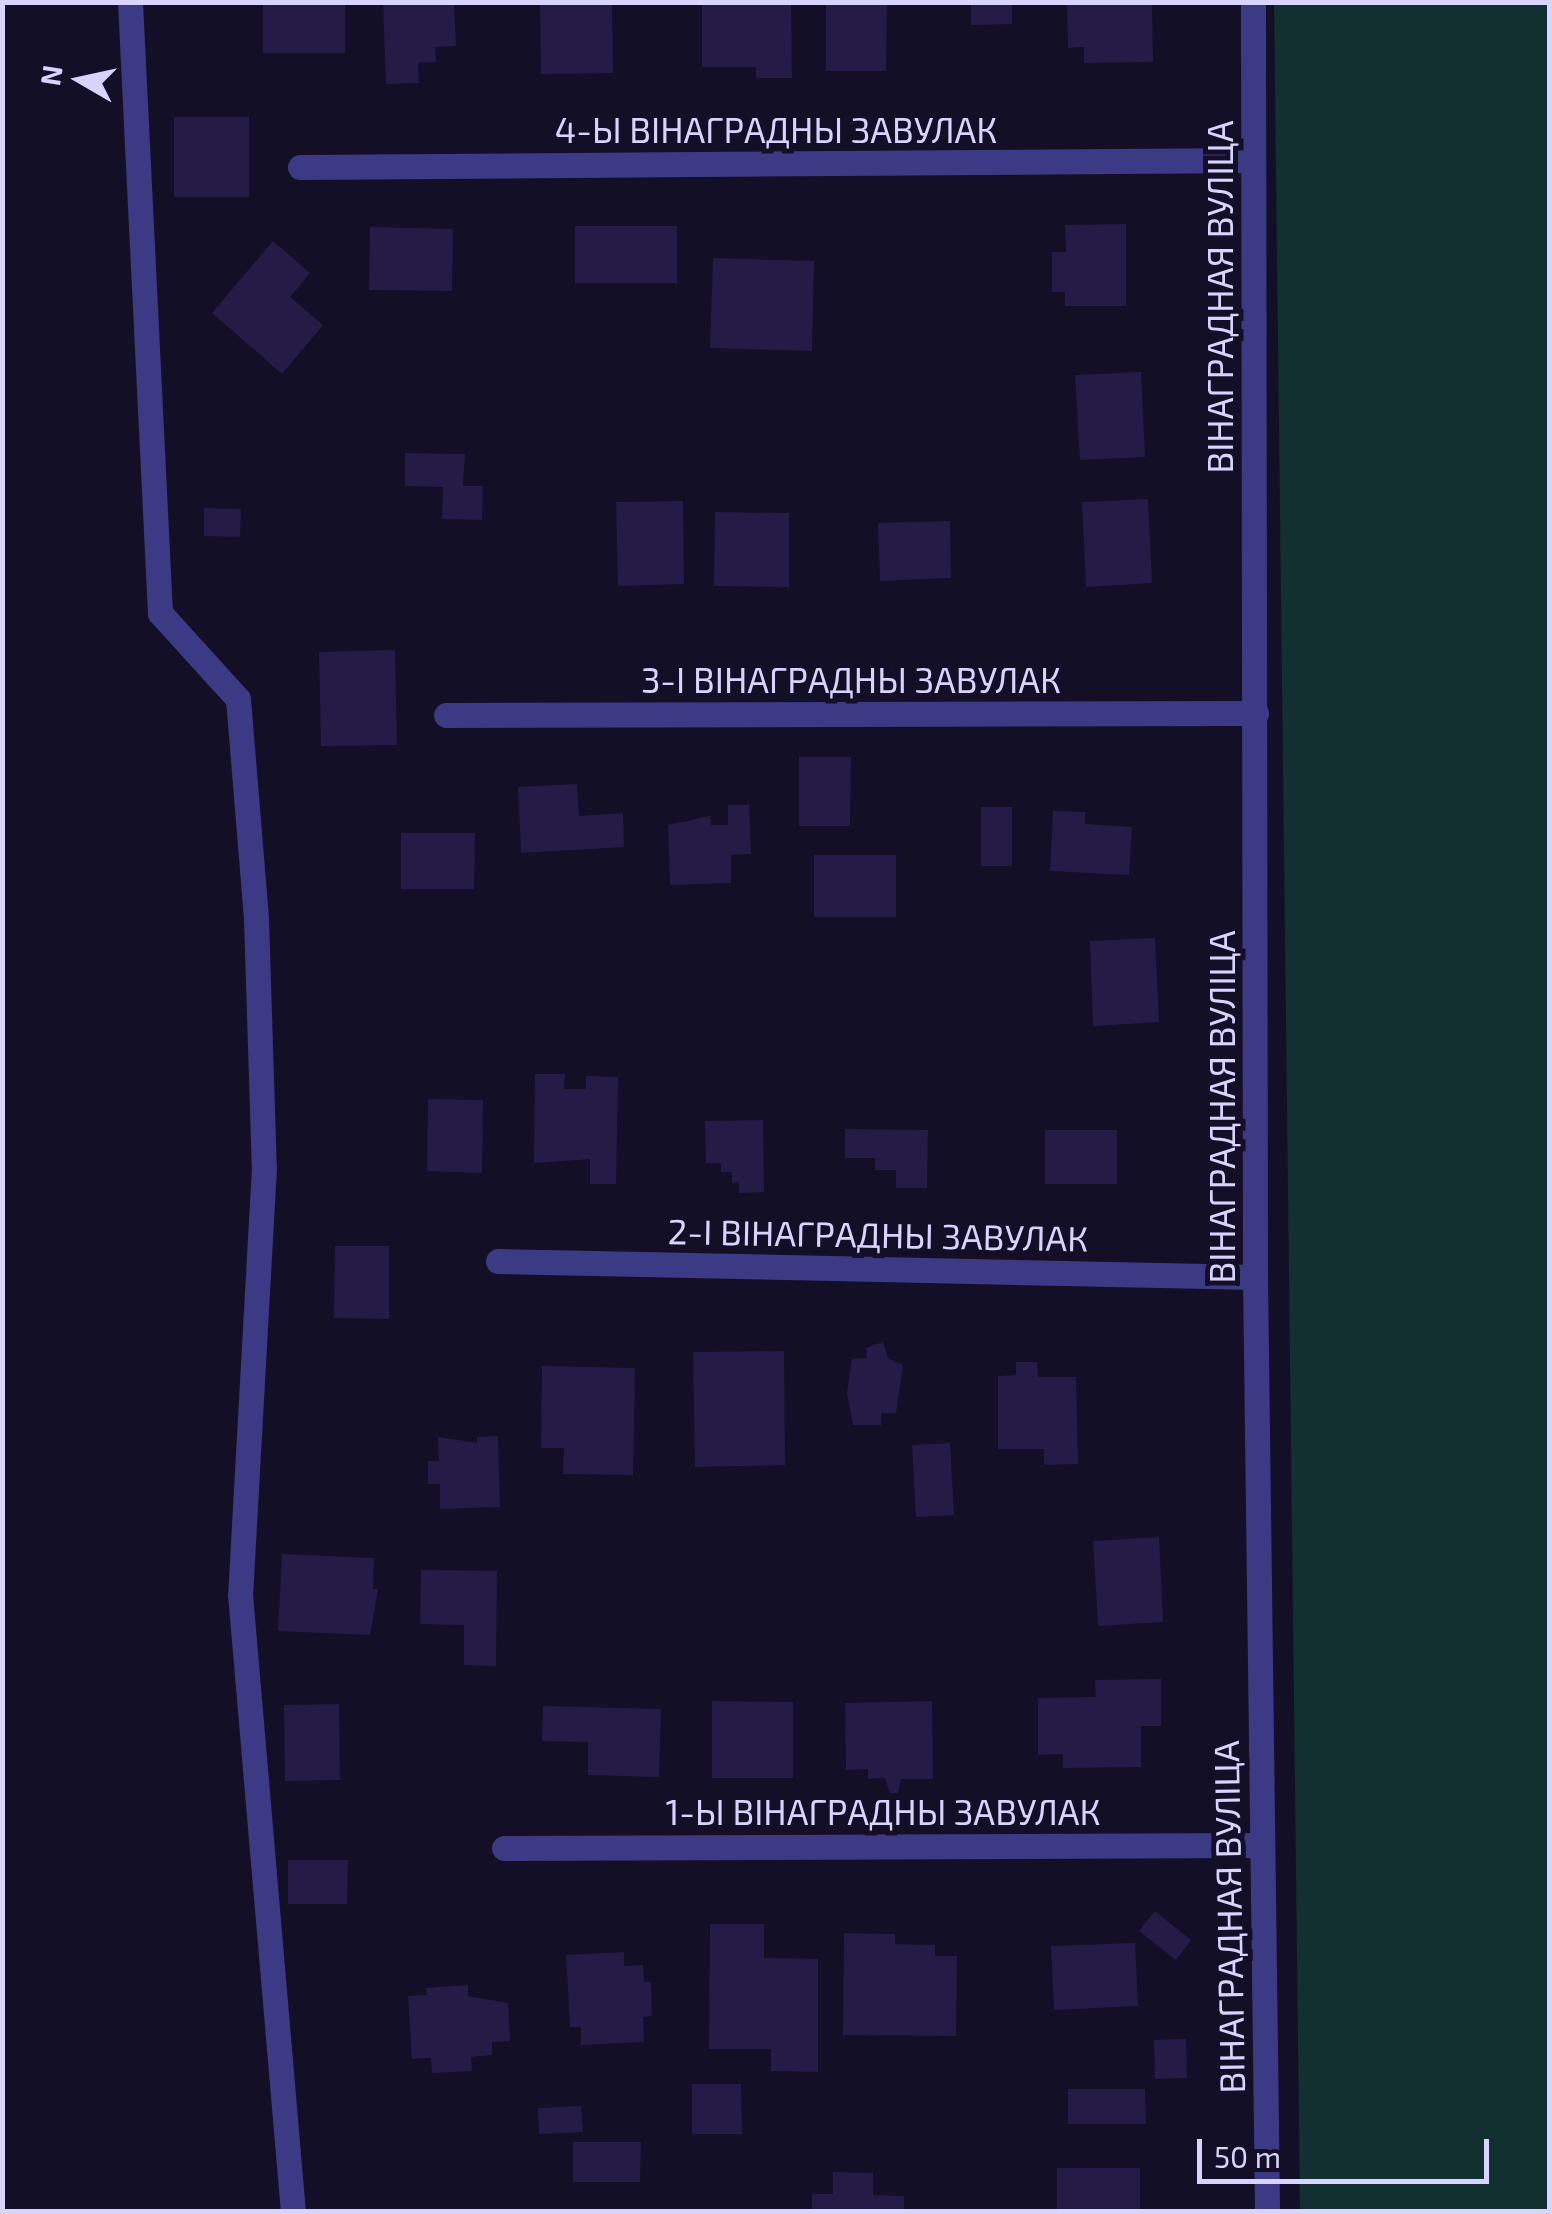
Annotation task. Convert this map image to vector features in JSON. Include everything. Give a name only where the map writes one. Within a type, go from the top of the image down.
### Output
[{"type":"street","points":[[130,2],[160,613],[238,699],[256,918],[264,1167],[240,1594],[293,2212]]},
{"type":"street","name":"ВІНАГРАДНАЯ ВУЛІЦА","points":[[1254,2],[1256,1277],[1267,2212]]},
{"type":"street","name":"4-Ы ВІНАГРАДНЫ ЗАВУЛАК","points":[[300,167],[1252,160]]},
{"type":"street","name":"3-І ВІНАГРАДНЫ ЗАВУЛАК","points":[[446,715],[1256,713]]},
{"type":"street","name":"2-І ВІНАГРАДНЫ ЗАВУЛАК","points":[[498,1261],[1256,1277]]},
{"type":"street","name":"1-Ы ВІНАГРАДНЫ ЗАВУЛАК","points":[[504,1848],[1262,1845]]},
{"type":"green space","points":[[1274,3],[1549,3],[1549,2211],[1300,2211]]},
{"type":"building","points":[[263,2],[345,2],[345,53],[263,53]]},
{"type":"building","points":[[383,2],[454,2],[456,46],[435,47],[436,62],[418,63],[419,83],[386,84]]},
{"type":"building","points":[[540,2],[612,2],[613,73],[541,74]]},
{"type":"building","points":[[702,2],[791,2],[792,78],[756,78],[756,67],[702,67]]},
{"type":"building","points":[[826,2],[887,2],[886,71],[826,71]]},
{"type":"building","points":[[971,2],[1012,2],[1012,24],[971,25]]},
{"type":"building","points":[[1067,2],[1152,2],[1153,62],[1084,63],[1084,47],[1068,48]]},
{"type":"building","points":[[174,117],[249,117],[249,197],[174,197]]},
{"type":"building","points":[[1126,224],[1126,306],[1065,306],[1065,292],[1052,292],[1052,252],[1066,252],[1065,225]]},
{"type":"building","points":[[575,226],[677,226],[677,283],[575,283]]},
{"type":"building","points":[[370,227],[453,229],[452,291],[369,290]]},
{"type":"building","points":[[273,241],[310,273],[290,297],[323,325],[282,374],[212,313]]},
{"type":"building","points":[[713,258],[814,261],[812,351],[710,348]]},
{"type":"building","points":[[1141,372],[1145,457],[1080,460],[1075,375]]},
{"type":"building","points":[[405,453],[465,454],[463,486],[483,486],[482,520],[442,519],[443,487],[405,486]]},
{"type":"building","points":[[1148,499],[1152,583],[1086,587],[1082,502]]},
{"type":"building","points":[[683,501],[684,584],[618,586],[616,502]]},
{"type":"building","points":[[204,508],[241,509],[240,537],[204,536]]},
{"type":"building","points":[[715,512],[789,513],[789,587],[714,586]]},
{"type":"building","points":[[950,521],[951,578],[880,581],[878,523]]},
{"type":"building","points":[[395,650],[397,745],[321,746],[319,652]]},
{"type":"building","points":[[799,757],[851,757],[850,826],[799,826]]},
{"type":"building","points":[[577,784],[579,816],[623,813],[624,847],[521,853],[518,787]]},
{"type":"building","points":[[728,805],[749,805],[751,854],[731,855],[731,883],[670,885],[668,825],[710,816],[711,825],[728,825]]},
{"type":"building","points":[[981,807],[1012,807],[1012,866],[981,866]]},
{"type":"building","points":[[1053,811],[1085,812],[1085,824],[1132,827],[1129,875],[1050,871]]},
{"type":"building","points":[[401,833],[475,833],[474,889],[401,889]]},
{"type":"building","points":[[814,855],[896,855],[896,917],[814,917]]},
{"type":"building","points":[[1155,938],[1159,1022],[1093,1026],[1090,941]]},
{"type":"building","points":[[535,1074],[565,1074],[564,1089],[586,1089],[586,1076],[618,1077],[616,1184],[590,1184],[590,1159],[534,1163]]},
{"type":"building","points":[[428,1099],[483,1100],[482,1173],[427,1171]]},
{"type":"building","points":[[763,1120],[764,1192],[739,1193],[739,1182],[732,1183],[732,1172],[721,1172],[721,1163],[706,1163],[705,1121]]},
{"type":"building","points":[[845,1129],[928,1130],[927,1188],[896,1188],[896,1170],[875,1170],[875,1158],[845,1158]]},
{"type":"building","points":[[1045,1130],[1117,1130],[1117,1184],[1045,1184]]},
{"type":"building","points":[[335,1246],[389,1246],[389,1319],[334,1318]]},
{"type":"building","points":[[883,1342],[888,1358],[903,1365],[896,1413],[881,1413],[881,1425],[853,1425],[847,1393],[852,1359],[867,1358],[866,1348]]},
{"type":"building","points":[[784,1351],[785,1465],[695,1467],[693,1352]]},
{"type":"building","points":[[1016,1362],[1037,1362],[1038,1377],[1076,1377],[1078,1464],[1044,1465],[1044,1449],[998,1449],[998,1376],[1016,1375]]},
{"type":"building","points":[[542,1366],[635,1368],[633,1475],[563,1474],[564,1448],[541,1448]]},
{"type":"building","points":[[498,1436],[500,1507],[440,1509],[440,1484],[428,1484],[428,1461],[439,1461],[438,1437],[477,1443],[477,1437]]},
{"type":"building","points":[[950,1443],[954,1515],[916,1517],[912,1445]]},
{"type":"building","points":[[1159,1537],[1163,1622],[1098,1626],[1093,1541]]},
{"type":"building","points":[[282,1554],[374,1558],[373,1589],[378,1589],[370,1635],[278,1631]]},
{"type":"building","points":[[421,1570],[497,1571],[496,1666],[464,1665],[464,1625],[420,1624]]},
{"type":"building","points":[[1161,1679],[1161,1726],[1141,1726],[1141,1767],[1063,1768],[1063,1754],[1038,1755],[1038,1698],[1096,1697],[1095,1680]]},
{"type":"building","points":[[712,1701],[793,1702],[793,1778],[712,1778]]},
{"type":"building","points":[[932,1701],[933,1779],[901,1779],[898,1793],[890,1793],[885,1778],[868,1779],[868,1769],[846,1770],[845,1703]]},
{"type":"building","points":[[339,1704],[340,1780],[285,1781],[284,1705]]},
{"type":"building","points":[[543,1706],[661,1709],[659,1777],[588,1775],[588,1742],[542,1741]]},
{"type":"building","points":[[288,1860],[348,1860],[347,1904],[288,1904]]},
{"type":"building","points":[[1155,1911],[1191,1940],[1176,1960],[1139,1931]]},
{"type":"building","points":[[710,1924],[764,1924],[764,1958],[818,1959],[818,2072],[771,2071],[771,2049],[709,2049]]},
{"type":"building","points":[[844,1933],[895,1934],[895,1944],[935,1945],[935,1956],[957,1956],[956,2036],[843,2035]]},
{"type":"building","points":[[1135,1943],[1138,2006],[1054,2010],[1051,1946]]},
{"type":"building","points":[[624,1952],[624,1966],[643,1965],[644,1982],[651,1982],[652,2016],[643,2017],[644,2042],[581,2045],[581,2027],[570,2027],[566,1955]]},
{"type":"building","points":[[468,1985],[468,1996],[508,2003],[510,2041],[492,2042],[492,2055],[471,2057],[472,2071],[432,2073],[431,2058],[412,2059],[408,1996],[427,1995],[426,1988]]},
{"type":"building","points":[[1186,2039],[1187,2078],[1155,2079],[1154,2040]]},
{"type":"building","points":[[692,2084],[741,2084],[742,2134],[692,2134]]},
{"type":"building","points":[[1068,2089],[1145,2089],[1146,2124],[1068,2124]]},
{"type":"building","points":[[581,2106],[583,2132],[539,2134],[538,2108]]},
{"type":"building","points":[[573,2142],[641,2142],[640,2182],[573,2182]]},
{"type":"building","points":[[1057,2168],[1140,2168],[1140,2212],[1057,2212]]},
{"type":"building","points":[[833,2172],[873,2173],[873,2195],[904,2196],[904,2212],[812,2212],[812,2194],[833,2194]]}]
